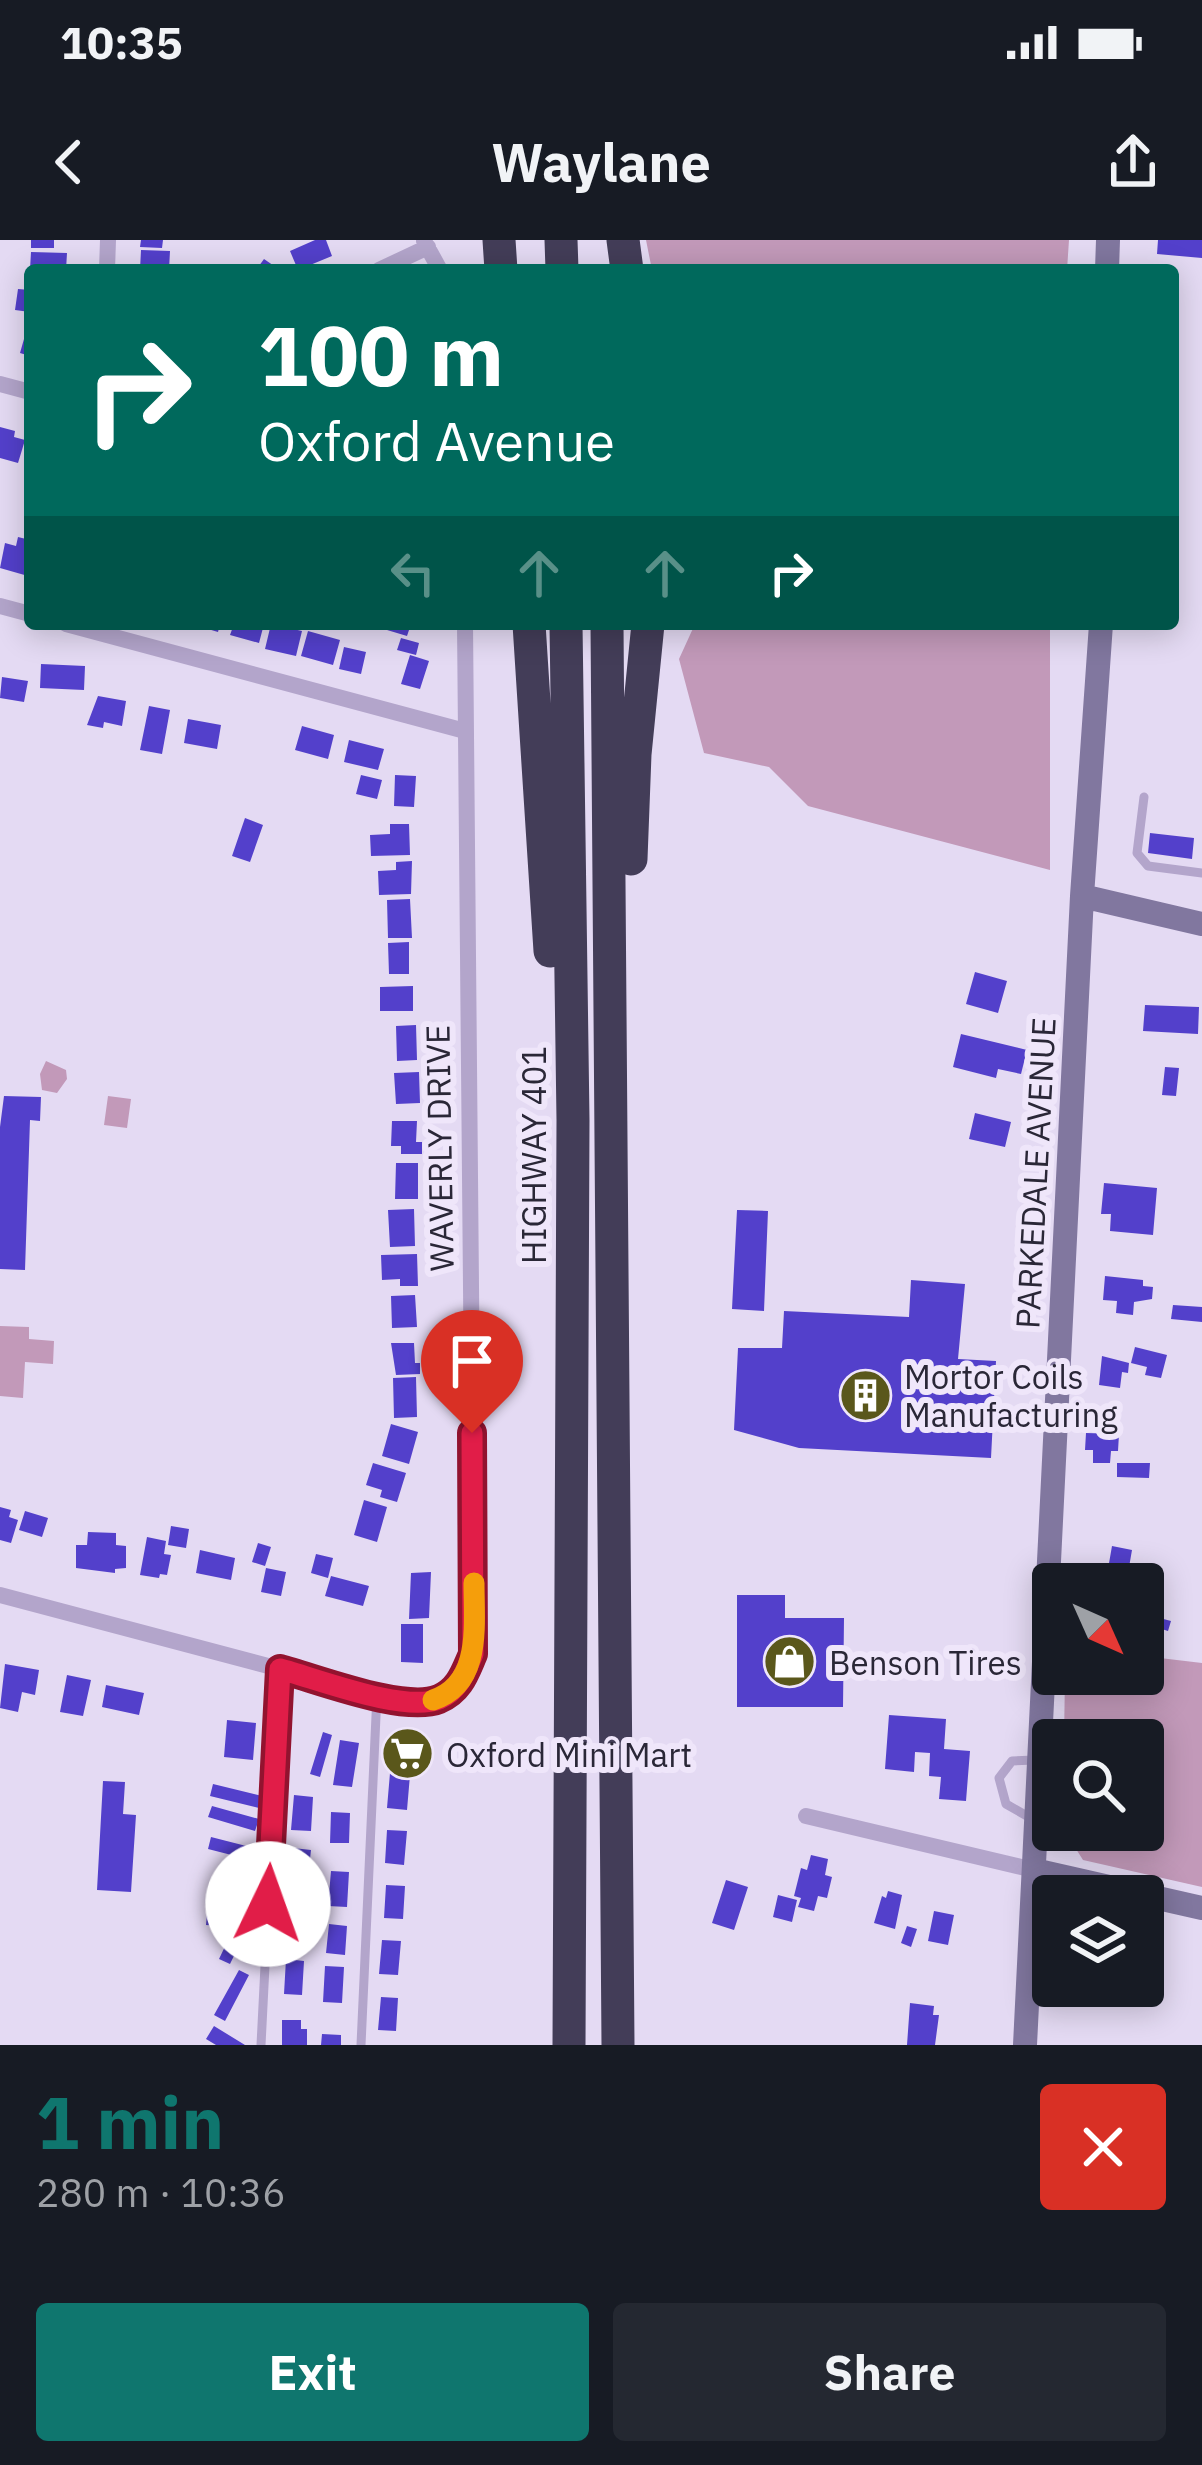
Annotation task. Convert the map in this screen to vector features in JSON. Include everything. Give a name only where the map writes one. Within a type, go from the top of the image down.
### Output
[{"type":"highway","points":[[529,630],[558,1075],[573,1120]]},
{"type":"highway","name":"HIGHWAY 401","points":[[566,630],[573,1120],[569,2045]]},
{"type":"highway","points":[[607,630],[618,2045]]},
{"type":"highway","points":[[612,1033],[626,989],[635,754],[647,630]]},
{"type":"main road","name":"PARKEDALE AVENUE","points":[[1042,1719],[1082,896],[1101,630]]},
{"type":"main road","points":[[1082,896],[1202,924]]},
{"type":"main road","name":"PARKEDALE AVENUE","points":[[1024,2045],[1035,1851]]},
{"type":"main road","points":[[1034,1870],[1202,1908]]},
{"type":"street","points":[[389,264],[426,243]]},
{"type":"street","points":[[89,630],[465,730]]},
{"type":"street","name":"WAVERLY DRIVE","points":[[377,1694],[408,1702],[439,1699],[461,1683],[473,1654],[465,630]]},
{"type":"street","points":[[0,1595],[377,1694]]},
{"type":"street","points":[[806,1816],[1034,1870]]},
{"type":"lane","points":[[1144,797],[1137,853],[1148,866],[1202,873]]},
{"type":"lane","points":[[261,2045],[280,1669]]},
{"type":"lane","points":[[361,2045],[377,1694]]},
{"type":"lane","points":[[1032,1760],[1012,1761],[999,1778],[1006,1804],[1032,1819]]},
{"type":"shaded area","points":[[646,240],[1069,240],[1067,264],[651,264]]},
{"type":"shaded area","points":[[692,630],[1050,630],[1050,870],[808,806],[769,767],[704,753],[679,659]]},
{"type":"shaded area","points":[[46,1061],[66,1070],[67,1079],[57,1093],[42,1090],[40,1074]]},
{"type":"shaded area","points":[[108,1096],[131,1099],[127,1128],[104,1125]]},
{"type":"shaded area","points":[[0,1326],[29,1327],[29,1339],[54,1341],[53,1364],[25,1362],[23,1398],[0,1396]]},
{"type":"shaded area","points":[[1164,1658],[1202,1663],[1202,1887],[1083,1860],[1077,1851],[1164,1851],[1164,1719],[1064,1719],[1065,1695],[1164,1695]]},
{"type":"building","points":[[31,240],[54,240],[54,248],[31,248]]},
{"type":"building","points":[[141,240],[163,240],[162,248],[140,247]]},
{"type":"building","points":[[326,240],[332,256],[313,264],[295,264],[290,251]]},
{"type":"building","points":[[1158,240],[1202,240],[1202,258],[1157,254]]},
{"type":"building","points":[[141,250],[170,251],[169,264],[140,264]]},
{"type":"building","points":[[31,252],[67,253],[66,264],[30,264]]},
{"type":"building","points":[[18,289],[24,290],[24,311],[15,310]]},
{"type":"building","points":[[0,427],[15,431],[14,437],[24,443],[18,463],[0,458]]},
{"type":"building","points":[[18,537],[24,538],[24,575],[0,568],[5,543],[16,546]]},
{"type":"building","points":[[232,630],[262,630],[259,643],[230,635]]},
{"type":"building","points":[[270,630],[302,631],[296,656],[265,649]]},
{"type":"building","points":[[308,631],[340,640],[333,665],[301,656]]},
{"type":"building","points":[[401,638],[419,643],[416,655],[397,650]]},
{"type":"building","points":[[344,647],[366,652],[361,674],[339,669]]},
{"type":"building","points":[[410,655],[429,661],[420,689],[401,684]]},
{"type":"building","points":[[41,664],[85,666],[84,690],[40,688]]},
{"type":"building","points":[[2,677],[28,681],[24,702],[0,698]]},
{"type":"building","points":[[98,696],[126,701],[122,726],[87,725]]},
{"type":"building","points":[[149,706],[170,710],[162,754],[140,750]]},
{"type":"building","points":[[188,719],[221,725],[217,749],[184,743]]},
{"type":"building","points":[[302,726],[334,735],[328,759],[295,750]]},
{"type":"building","points":[[349,740],[384,749],[378,770],[344,762]]},
{"type":"building","points":[[361,775],[382,780],[377,799],[356,794]]},
{"type":"building","points":[[395,775],[416,776],[414,807],[394,806]]},
{"type":"building","points":[[245,818],[263,825],[250,862],[232,856]]},
{"type":"building","points":[[390,824],[409,824],[410,855],[371,856],[370,835],[390,834]]},
{"type":"building","points":[[1150,833],[1194,838],[1192,859],[1148,853]]},
{"type":"building","points":[[412,861],[411,894],[379,895],[378,871],[396,870],[396,862]]},
{"type":"building","points":[[410,899],[412,938],[388,938],[387,900]]},
{"type":"building","points":[[409,942],[409,974],[389,974],[388,943]]},
{"type":"building","points":[[975,972],[1007,981],[998,1013],[966,1004]]},
{"type":"building","points":[[413,986],[413,1011],[380,1011],[380,987]]},
{"type":"building","points":[[1145,1005],[1199,1007],[1198,1034],[1143,1031]]},
{"type":"building","points":[[416,1025],[417,1060],[397,1061],[396,1026]]},
{"type":"building","points":[[961,1034],[1027,1050],[1021,1074],[998,1069],[996,1078],[953,1067]]},
{"type":"building","points":[[1165,1067],[1179,1068],[1176,1096],[1162,1095]]},
{"type":"building","points":[[419,1072],[420,1103],[396,1104],[394,1073]]},
{"type":"building","points":[[4,1096],[41,1097],[40,1121],[30,1120],[25,1270],[0,1269]]},
{"type":"building","points":[[975,1113],[1011,1122],[1005,1147],[969,1139]]},
{"type":"building","points":[[392,1121],[417,1121],[416,1142],[422,1142],[422,1154],[401,1154],[401,1146],[391,1146]]},
{"type":"building","points":[[396,1163],[418,1163],[418,1199],[395,1199]]},
{"type":"building","points":[[1104,1183],[1157,1188],[1153,1235],[1110,1231],[1111,1214],[1101,1214]]},
{"type":"building","points":[[414,1209],[415,1246],[390,1247],[388,1210]]},
{"type":"building","points":[[737,1210],[768,1211],[764,1311],[732,1309]]},
{"type":"building","points":[[417,1254],[418,1286],[400,1286],[400,1279],[382,1280],[381,1255]]},
{"type":"building","points":[[1105,1276],[1143,1280],[1143,1286],[1153,1287],[1152,1299],[1134,1302],[1133,1315],[1116,1313],[1117,1301],[1103,1300]]},
{"type":"building","name":"Mortor Coils Manufacturing","points":[[911,1280],[965,1284],[958,1359],[996,1361],[991,1458],[799,1448],[734,1430],[738,1348],[782,1348],[784,1311],[909,1317]]},
{"type":"building","points":[[415,1295],[417,1327],[392,1328],[391,1296]]},
{"type":"building","points":[[1173,1305],[1202,1307],[1202,1322],[1171,1319]]},
{"type":"building","points":[[391,1343],[414,1343],[420,1374],[396,1375]]},
{"type":"building","points":[[1135,1347],[1167,1355],[1161,1378],[1145,1375],[1147,1367],[1131,1363]]},
{"type":"building","points":[[1102,1356],[1129,1363],[1120,1388],[1099,1385]]},
{"type":"building","points":[[416,1377],[417,1417],[394,1418],[393,1378]]},
{"type":"building","points":[[391,1424],[418,1432],[409,1464],[382,1456]]},
{"type":"building","points":[[1086,1433],[1119,1434],[1118,1451],[1111,1451],[1110,1463],[1093,1463],[1093,1450],[1085,1450]]},
{"type":"building","points":[[373,1463],[406,1473],[397,1502],[380,1497],[382,1490],[366,1485]]},
{"type":"building","points":[[1117,1463],[1150,1463],[1149,1478],[1117,1477]]},
{"type":"building","points":[[364,1500],[387,1507],[377,1542],[354,1535]]},
{"type":"building","points":[[0,1507],[11,1510],[9,1517],[18,1520],[11,1543],[0,1540]]},
{"type":"building","points":[[25,1511],[48,1518],[42,1537],[19,1530]]},
{"type":"building","points":[[171,1526],[189,1529],[186,1548],[168,1545]]},
{"type":"building","points":[[88,1532],[116,1533],[116,1545],[126,1546],[126,1568],[115,1569],[115,1573],[76,1568],[76,1545],[87,1545]]},
{"type":"building","points":[[147,1537],[166,1541],[164,1554],[171,1555],[167,1575],[140,1575]]},
{"type":"building","points":[[258,1543],[271,1547],[265,1566],[252,1562]]},
{"type":"building","points":[[1112,1546],[1132,1550],[1130,1563],[1109,1563]]},
{"type":"building","points":[[200,1550],[235,1558],[231,1580],[196,1573]]},
{"type":"building","points":[[316,1554],[333,1558],[328,1578],[311,1573]]},
{"type":"building","points":[[266,1568],[286,1572],[281,1596],[261,1592]]},
{"type":"building","points":[[431,1572],[429,1618],[409,1619],[411,1573]]},
{"type":"building","points":[[331,1576],[369,1586],[363,1606],[325,1596]]},
{"type":"building","name":"Benson Tires","points":[[737,1595],[785,1595],[785,1618],[844,1618],[843,1707],[737,1707]]},
{"type":"building","points":[[401,1624],[423,1624],[423,1663],[401,1662]]},
{"type":"building","points":[[5,1664],[39,1670],[35,1695],[22,1692],[18,1712],[0,1708]]},
{"type":"building","points":[[67,1675],[91,1680],[83,1716],[60,1712]]},
{"type":"building","points":[[106,1685],[144,1693],[139,1715],[102,1707]]},
{"type":"building","points":[[889,1715],[946,1719],[944,1749],[970,1751],[966,1801],[939,1799],[941,1777],[929,1776],[930,1753],[915,1752],[914,1772],[885,1769]]},
{"type":"building","points":[[227,1720],[256,1723],[253,1760],[224,1757]]},
{"type":"building","points":[[323,1732],[332,1735],[320,1777],[310,1774]]},
{"type":"building","points":[[340,1740],[359,1743],[352,1787],[333,1785]]},
{"type":"building","name":"Oxford Mini Mart","points":[[394,1743],[422,1746],[419,1766],[392,1762]]},
{"type":"building","points":[[390,1773],[410,1775],[407,1810],[387,1808]]},
{"type":"building","points":[[103,1781],[125,1782],[123,1814],[136,1815],[131,1892],[97,1890]]},
{"type":"building","points":[[213,1784],[262,1796],[259,1808],[210,1796]]},
{"type":"building","points":[[294,1795],[313,1797],[311,1831],[291,1830]]},
{"type":"building","points":[[212,1806],[259,1819],[255,1831],[208,1817]]},
{"type":"building","points":[[331,1812],[350,1813],[349,1843],[330,1843]]},
{"type":"building","points":[[387,1830],[407,1831],[404,1865],[385,1863]]},
{"type":"building","points":[[211,1837],[258,1849],[255,1861],[208,1849]]},
{"type":"building","points":[[293,1848],[311,1850],[307,1887],[289,1885]]},
{"type":"building","points":[[811,1855],[828,1859],[825,1875],[832,1877],[827,1898],[818,1896],[814,1911],[798,1907],[801,1898],[794,1896],[801,1868],[807,1870]]},
{"type":"building","points":[[331,1871],[349,1872],[347,1907],[328,1906]]},
{"type":"building","points":[[726,1880],[748,1887],[734,1930],[712,1923]]},
{"type":"building","points":[[210,1882],[223,1884],[219,1926],[206,1925]]},
{"type":"building","points":[[386,1885],[405,1886],[403,1919],[384,1918]]},
{"type":"building","points":[[888,1891],[902,1895],[895,1929],[874,1923]]},
{"type":"building","points":[[778,1895],[797,1900],[792,1922],[773,1917]]},
{"type":"building","points":[[290,1910],[308,1911],[305,1947],[288,1945]]},
{"type":"building","points":[[934,1911],[954,1915],[948,1945],[928,1941]]},
{"type":"building","points":[[241,1913],[252,1919],[230,1964],[219,1959]]},
{"type":"building","points":[[329,1924],[347,1926],[345,1955],[326,1953]]},
{"type":"building","points":[[907,1926],[917,1929],[911,1947],[901,1943]]},
{"type":"building","points":[[382,1940],[401,1941],[398,1975],[379,1974]]},
{"type":"building","points":[[286,1959],[304,1961],[302,1995],[284,1994]]},
{"type":"building","points":[[325,1966],[344,1967],[342,2003],[323,2002]]},
{"type":"building","points":[[239,1970],[249,1975],[225,2021],[214,2015]]},
{"type":"building","points":[[381,1997],[398,1998],[396,2031],[378,2030]]},
{"type":"building","points":[[910,2003],[934,2006],[933,2015],[939,2015],[935,2045],[907,2045]]},
{"type":"building","points":[[282,2020],[301,2020],[301,2029],[307,2029],[307,2045],[282,2045]]},
{"type":"building","points":[[214,2026],[245,2045],[216,2045],[206,2039]]},
{"type":"building","points":[[322,2034],[341,2035],[341,2045],[321,2045]]},
{"type":"slow traffic","points":[[433,1700],[461,1683],[473,1654],[474,1583]]},
{"type":"place","name":"Mortor Coils Manufacturing","points":[[865,1395]]},
{"type":"place","name":"Benson Tires","points":[[790,1662]]},
{"type":"place","name":"Oxford Mini Mart","points":[[407,1754]]},
{"type":"route","points":[[268,1904],[280,1669],[408,1702],[439,1699],[461,1683],[473,1654],[472,1433]]}]
